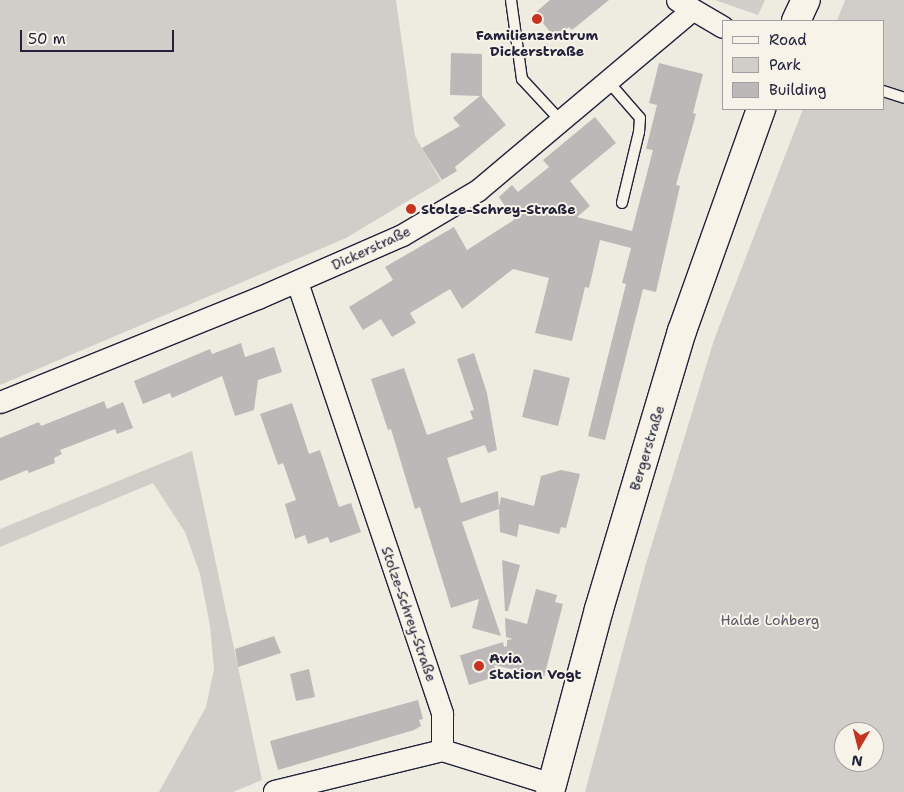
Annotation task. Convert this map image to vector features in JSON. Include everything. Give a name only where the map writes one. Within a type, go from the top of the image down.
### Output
[{"type":"main road","points":[[796,20],[806,0]]},
{"type":"main road","name":"Bergerstraße","points":[[551,788],[599,609],[682,331],[761,110]]},
{"type":"street","name":"Dickerstraße","points":[[0,402],[297,282],[402,235],[478,190],[607,80],[684,5]]},
{"type":"street","points":[[684,5],[722,26]]},
{"type":"street","name":"Stolze-Schrey-Straße","points":[[297,282],[442,713],[442,750]]},
{"type":"street","points":[[274,791],[442,750],[551,788]]},
{"type":"lane","points":[[511,0],[522,79],[560,120]]},
{"type":"lane","points":[[607,80],[640,118],[639,132],[622,204]]},
{"type":"lane","points":[[884,91],[904,98]]},
{"type":"green space","points":[[0,0],[396,0],[415,136],[441,181],[346,238],[0,385]]},
{"type":"green space","points":[[715,0],[765,0],[758,15]]},
{"type":"green space","name":"Halde Lohberg","points":[[845,0],[904,0],[904,792],[585,792],[645,567],[714,340],[803,110],[884,110],[884,20],[837,20]]},
{"type":"green space","points":[[192,451],[262,780],[233,792],[159,792],[206,707],[214,669],[210,626],[200,574],[185,532],[153,483],[0,547],[0,529]]},
{"type":"building","points":[[550,0],[609,0],[572,30],[569,27],[555,38],[535,13]]},
{"type":"building","points":[[451,53],[482,54],[482,96],[506,125],[455,167],[457,171],[442,180],[422,148],[460,126],[453,118],[480,96],[450,95]]},
{"type":"building","points":[[659,63],[703,74],[693,113],[696,114],[676,185],[680,186],[656,292],[643,289],[605,440],[588,436],[626,284],[622,283],[631,248],[600,240],[589,288],[585,287],[572,341],[535,333],[549,278],[513,269],[462,309],[450,289],[410,313],[416,323],[392,337],[381,319],[363,330],[349,307],[393,280],[385,267],[454,227],[467,250],[514,220],[499,197],[512,185],[518,192],[549,167],[543,160],[595,117],[616,143],[570,181],[590,206],[577,217],[632,231],[653,150],[646,149],[657,105],[649,103]]},
{"type":"building","points":[[241,343],[245,357],[274,347],[282,372],[258,380],[254,410],[235,416],[222,376],[172,398],[170,393],[143,404],[134,381],[210,349],[212,354]]},
{"type":"building","points":[[474,353],[487,393],[497,450],[488,453],[485,445],[447,458],[461,503],[498,491],[499,507],[501,497],[534,506],[541,476],[561,470],[580,474],[566,528],[561,527],[559,534],[519,524],[517,537],[500,532],[499,509],[462,522],[501,636],[472,628],[479,599],[451,608],[420,507],[415,509],[391,429],[388,430],[371,379],[404,368],[427,435],[473,419],[470,411],[474,410],[457,359]]},
{"type":"building","points":[[534,369],[570,378],[558,426],[522,417]]},
{"type":"building","points":[[104,401],[107,409],[123,402],[133,428],[117,434],[115,429],[60,450],[62,454],[54,458],[55,463],[29,473],[27,470],[0,481],[0,438],[39,422],[41,426]]},
{"type":"building","points":[[292,403],[309,454],[320,450],[339,507],[351,503],[361,532],[330,543],[328,537],[308,544],[305,535],[295,539],[285,504],[296,500],[283,463],[278,465],[260,414]]},
{"type":"building","points":[[502,560],[520,565],[508,611],[505,611]]},
{"type":"building","points":[[536,589],[557,595],[555,602],[563,604],[544,677],[494,665],[497,676],[469,685],[460,656],[458,656],[503,642],[504,647],[507,646],[507,640],[513,639],[506,637],[505,618],[527,624]]},
{"type":"building","points":[[274,636],[281,653],[238,667],[235,649]]},
{"type":"building","points":[[309,669],[315,697],[296,701],[290,674]]},
{"type":"building","points":[[418,700],[423,719],[419,720],[421,726],[414,730],[278,770],[270,741]]},
{"type":"place","name":"Familienzentrum Dickerstraße","points":[[537,19]]},
{"type":"place","name":"Stolze-Schrey-Straße","points":[[411,209]]},
{"type":"place","name":"Avia Station Vogt","points":[[479,666]]}]
